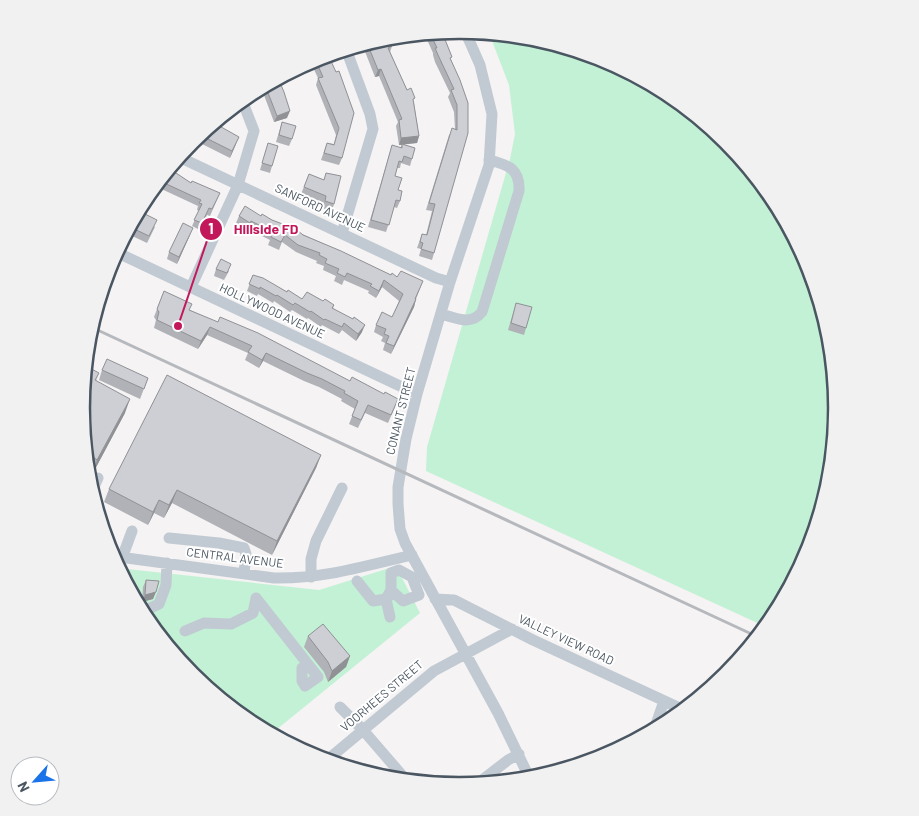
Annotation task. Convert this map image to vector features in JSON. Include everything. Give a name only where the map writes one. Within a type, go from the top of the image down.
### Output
[{"type":"street","name":"CONANT STREET","points":[[469,39],[480,64],[492,114],[489,160],[450,282],[406,438],[398,487],[400,529],[405,543],[526,771]]},
{"type":"street","points":[[342,233],[373,129],[370,114],[348,56]]},
{"type":"street","points":[[191,287],[238,185],[254,131],[245,108]]},
{"type":"street","name":"SANFORD AVENUE","points":[[186,160],[436,278],[450,282]]},
{"type":"street","points":[[441,314],[470,321],[478,318],[482,312],[518,191],[519,182],[517,174],[511,168],[489,160]]},
{"type":"street","name":"HOLLYWOOD AVENUE","points":[[123,255],[417,394]]},
{"type":"street","points":[[311,577],[311,559],[316,542],[342,488]]},
{"type":"street","points":[[120,553],[132,531]]},
{"type":"street","points":[[169,538],[244,548],[246,554],[244,573]]},
{"type":"street","name":"CENTRAL AVENUE","points":[[122,558],[274,578],[311,577],[343,572],[412,555]]},
{"type":"street","points":[[149,609],[159,604],[166,585],[167,563]]},
{"type":"street","points":[[357,581],[373,602],[386,599],[390,618]]},
{"type":"street","points":[[185,631],[204,623],[231,624],[253,613],[256,598],[318,677],[305,686],[302,681],[302,668]]},
{"type":"street","name":"VALLEY VIEW ROAD","points":[[435,599],[454,600],[676,707]]},
{"type":"street","name":"VOORHEES STREET","points":[[333,755],[434,671],[512,629]]},
{"type":"street","points":[[658,720],[664,701]]},
{"type":"street","points":[[340,707],[363,730],[399,772]]},
{"type":"street","points":[[488,776],[519,754]]},
{"type":"green space","points":[[492,41],[532,46],[578,58],[644,88],[684,115],[721,147],[767,203],[791,245],[801,267],[816,312],[826,360],[829,408],[826,456],[816,504],[801,549],[779,593],[759,624],[426,471],[427,447],[510,159],[515,134],[509,85]]},
{"type":"green space","points":[[396,566],[420,613],[277,729],[235,701],[198,669],[152,613],[127,569],[319,590]]},
{"type":"building","points":[[433,40],[445,40],[452,57],[450,58],[468,103],[468,133],[434,253],[421,249],[423,243],[420,242],[422,234],[427,235],[435,204],[429,203],[452,128],[457,130],[457,105],[451,90],[454,89],[435,48],[437,48]]},
{"type":"building","points":[[392,45],[388,48],[407,90],[411,88],[415,98],[413,99],[419,136],[401,138],[399,120],[402,119],[381,69],[378,70],[370,50]]},
{"type":"building","points":[[331,62],[336,72],[339,71],[354,113],[342,158],[324,153],[327,143],[334,145],[339,128],[318,78],[323,77],[318,67]]},
{"type":"building","points":[[281,85],[290,111],[277,116],[268,92]]},
{"type":"building","points":[[282,122],[296,126],[292,139],[279,135]]},
{"type":"building","points":[[220,127],[239,137],[232,151],[207,138]]},
{"type":"building","points":[[268,143],[278,146],[272,166],[262,163]]},
{"type":"building","points":[[402,144],[415,148],[412,159],[404,156],[402,162],[399,161],[395,176],[402,178],[398,190],[402,191],[400,201],[396,200],[389,225],[371,220],[392,145],[402,148]]},
{"type":"building","points":[[176,173],[191,183],[192,181],[220,193],[212,209],[209,208],[202,223],[194,220],[202,204],[199,203],[201,200],[166,184]]},
{"type":"building","points":[[326,173],[341,176],[334,204],[325,201],[326,196],[304,187],[309,174],[324,180]]},
{"type":"building","points":[[245,206],[261,216],[262,214],[296,229],[303,235],[391,275],[392,273],[397,277],[401,271],[423,281],[394,346],[386,343],[389,336],[384,334],[386,329],[376,325],[382,312],[392,317],[403,294],[384,280],[379,291],[370,286],[372,284],[347,273],[345,277],[337,273],[339,269],[325,263],[327,259],[319,255],[320,253],[298,245],[285,235],[281,242],[271,237],[273,232],[251,221],[250,223],[239,216]]},
{"type":"building","points":[[145,214],[157,220],[149,236],[136,230]]},
{"type":"building","points":[[183,223],[193,228],[179,257],[169,252]]},
{"type":"building","points":[[221,259],[231,264],[227,273],[216,269]]},
{"type":"building","points":[[253,275],[263,278],[287,292],[288,290],[302,299],[307,292],[323,301],[325,299],[334,305],[332,308],[353,319],[354,317],[365,325],[358,334],[344,323],[342,327],[324,320],[295,303],[293,305],[277,295],[249,284]]},
{"type":"building","points":[[164,291],[192,304],[189,310],[218,322],[220,317],[258,333],[350,381],[352,377],[384,394],[385,392],[398,399],[391,415],[368,405],[361,420],[352,416],[358,401],[344,393],[345,391],[322,379],[266,353],[262,360],[248,352],[252,346],[210,327],[201,341],[157,320],[159,312],[157,309]]},
{"type":"building","points":[[516,303],[532,307],[526,328],[511,323]]},
{"type":"building","points":[[107,359],[148,378],[144,389],[102,370]]},
{"type":"building","points":[[92,369],[99,373],[95,380],[130,399],[97,460],[93,457],[91,432]]},
{"type":"building","points":[[167,375],[321,455],[277,541],[177,490],[169,505],[159,500],[153,512],[109,489]]},
{"type":"building","points":[[146,580],[159,581],[156,592],[145,595]]},
{"type":"building","points":[[323,624],[350,656],[332,671],[328,662],[308,636]]},
{"type":"railway","points":[[98,330],[751,634]]},
{"type":"place","name":"Hillside FD","points":[[178,326]]}]
